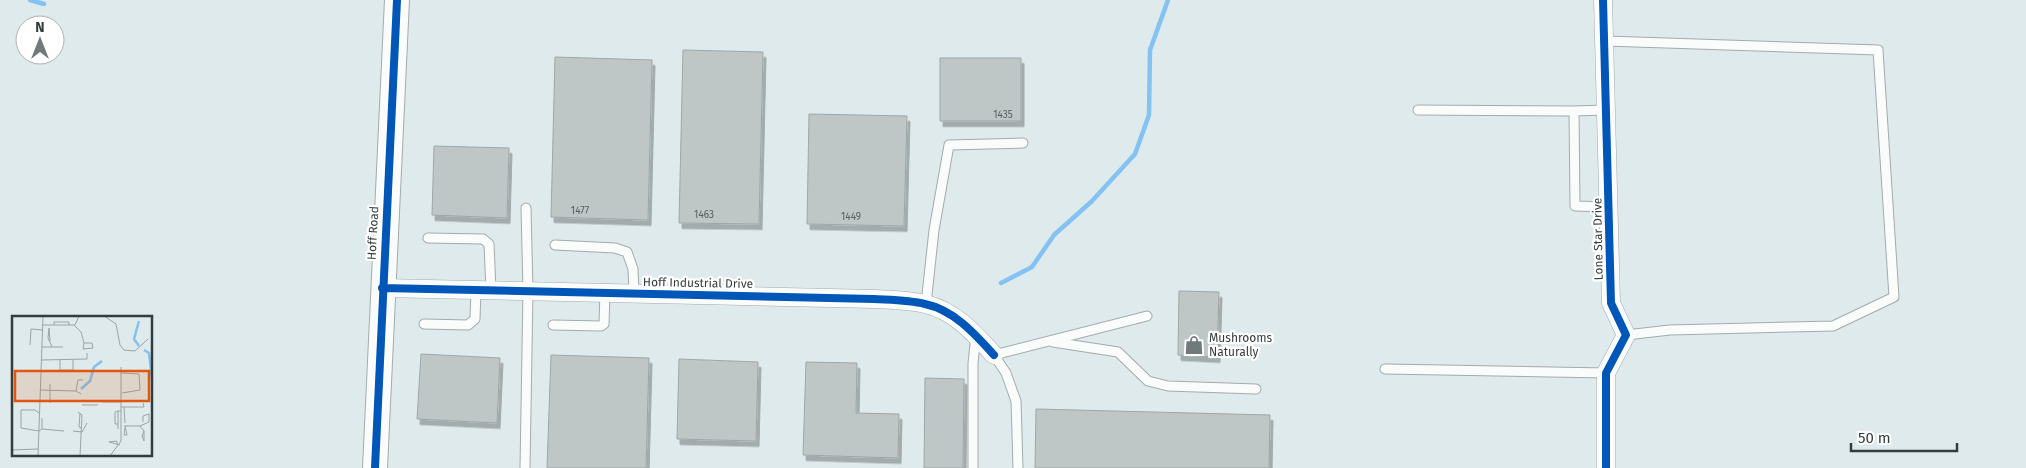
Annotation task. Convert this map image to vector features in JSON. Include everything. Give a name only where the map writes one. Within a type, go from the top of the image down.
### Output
[{"type":"street","name":"Hoff Road","points":[[375,468],[396,0]]},
{"type":"street","name":"Lone Star Drive","points":[[1604,0],[1611,303],[1626,335]]},
{"type":"street","name":"Hoff Industrial Drive","points":[[382,288],[874,299],[926,304],[949,313],[976,335],[994,355]]},
{"type":"street","points":[[1606,468],[1606,373],[1626,335]]},
{"type":"lane","points":[[1605,41],[1878,50],[1894,297],[1833,326],[1670,330],[1626,335]]},
{"type":"lane","points":[[1418,110],[1606,110]]},
{"type":"lane","points":[[1574,111],[1575,206],[1609,206]]},
{"type":"lane","points":[[926,304],[934,230],[949,145],[1023,143]]},
{"type":"lane","points":[[525,468],[528,291],[526,208]]},
{"type":"lane","points":[[424,324],[468,324],[473,322],[484,290],[489,244],[483,239],[428,238]]},
{"type":"lane","points":[[555,245],[615,248],[627,252],[633,269],[634,293]]},
{"type":"lane","points":[[553,325],[601,326],[604,324],[605,292]]},
{"type":"lane","points":[[1018,468],[1016,401],[1006,373],[994,355],[1147,316]]},
{"type":"lane","points":[[973,468],[973,363],[976,335]]},
{"type":"lane","points":[[1048,341],[1118,352],[1148,381],[1161,384],[1256,389]]},
{"type":"lane","points":[[1385,369],[1606,373]]},
{"type":"building","points":[[683,50],[763,52],[759,224],[679,223]]},
{"type":"building","points":[[555,57],[652,60],[648,220],[551,217]]},
{"type":"building","points":[[940,58],[1021,58],[1021,121],[940,121]]},
{"type":"building","points":[[809,114],[907,116],[904,226],[807,224]]},
{"type":"building","points":[[434,146],[509,148],[507,218],[432,215]]},
{"type":"building","points":[[1179,291],[1219,292],[1217,357],[1178,355]]},
{"type":"building","points":[[421,354],[500,358],[497,423],[417,419]]},
{"type":"building","points":[[551,355],[649,358],[646,468],[547,468]]},
{"type":"building","points":[[679,359],[758,362],[756,441],[677,439]]},
{"type":"building","points":[[806,362],[857,363],[856,413],[899,414],[898,458],[803,455]]},
{"type":"building","points":[[925,378],[964,379],[963,468],[924,468]]},
{"type":"building","points":[[1036,409],[1270,415],[1269,468],[1035,468]]},
{"type":"waterway","points":[[30,0],[44,4]]},
{"type":"waterway","points":[[1001,283],[1032,267],[1054,235],[1092,201],[1135,154],[1149,115],[1150,50],[1168,0]]},
{"type":"cycle path","points":[[375,468],[397,0]]},
{"type":"cycle path","points":[[1603,0],[1611,303],[1626,335],[1606,373],[1606,468]]},
{"type":"cycle path","points":[[382,288],[906,301],[936,307],[955,317],[994,355]]},
{"type":"place","name":"Mushrooms Naturally","points":[[1194,345]]}]
